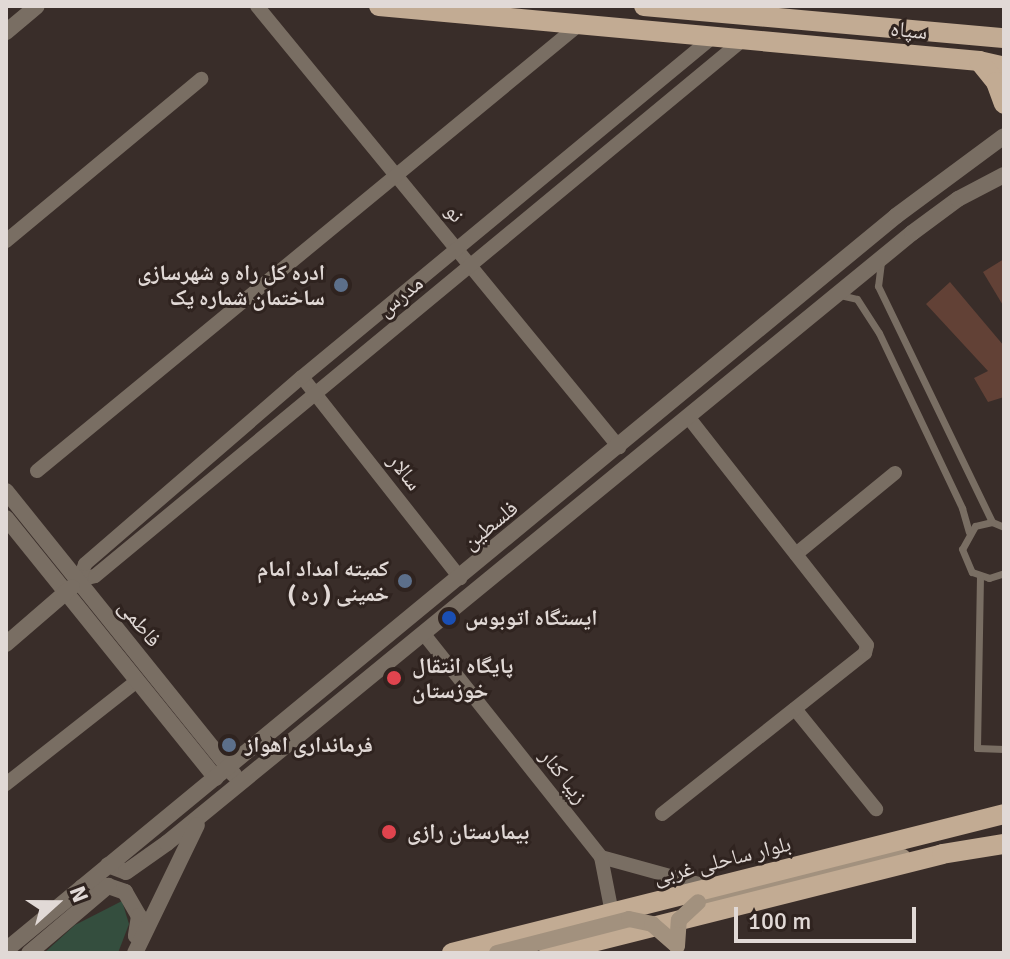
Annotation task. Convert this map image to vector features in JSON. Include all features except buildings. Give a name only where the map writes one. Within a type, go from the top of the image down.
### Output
[{"type":"main road","name":"سپاه","points":[[379,6],[979,61],[1004,67]]},
{"type":"main road","name":"سپاه","points":[[644,6],[1004,38]]},
{"type":"main road","points":[[979,61],[996,82],[1004,104]]},
{"type":"main road","name":"بلوار ساحلی غربی","points":[[452,953],[1004,814]]},
{"type":"main road","points":[[680,950],[679,920],[698,902],[861,860],[942,854],[1004,844]]},
{"type":"main road","points":[[549,953],[942,854]]},
{"type":"main road","points":[[497,953],[629,919],[652,924],[680,950]]},
{"type":"street","points":[[6,32],[37,6]]},
{"type":"street","name":"نو","points":[[257,6],[619,447]]},
{"type":"street","points":[[37,471],[580,24]]},
{"type":"street","name":"مدرس","points":[[73,586],[85,564],[302,377],[714,36]]},
{"type":"street","name":"مدرس","points":[[6,644],[73,586],[95,576],[744,39]]},
{"type":"street","points":[[6,241],[201,79]]},
{"type":"street","name":"فلسطین","points":[[6,950],[752,338],[896,216],[1004,136]]},
{"type":"street","name":"فلسطین","points":[[108,865],[126,872],[882,259],[958,199],[1004,175]]},
{"type":"street","points":[[752,338],[766,355]]},
{"type":"street","name":"سالار","points":[[302,377],[460,578]]},
{"type":"street","points":[[662,814],[865,653],[867,645],[689,418]]},
{"type":"street","points":[[796,554],[895,473]]},
{"type":"street","name":"فاطمی","points":[[6,491],[137,681],[222,773],[240,782]]},
{"type":"street","name":"فاطمی","points":[[6,518],[73,586],[222,773]]},
{"type":"street","name":"زیبا کنار","points":[[423,633],[601,857]]},
{"type":"street","points":[[6,784],[137,681]]},
{"type":"street","points":[[795,709],[876,809]]},
{"type":"street","points":[[135,953],[188,837],[211,805]]},
{"type":"street","points":[[612,913],[601,857],[711,887]]},
{"type":"street","points":[[80,888],[108,886],[125,892],[135,905],[135,953]]},
{"type":"street","points":[[29,953],[108,886]]},
{"type":"lane","points":[[882,259],[878,286],[992,522],[1004,527]]},
{"type":"lane","points":[[840,295],[857,299],[877,330],[962,508],[969,532],[963,557],[980,576],[977,748],[1004,749]]},
{"type":"lane","points":[[877,330],[894,318]]},
{"type":"lane","points":[[969,532],[992,522]]},
{"type":"lane","points":[[980,576],[1004,573]]},
{"type":"green space","points":[[122,901],[129,924],[118,953],[44,953],[75,925]]},
{"type":"place","name":"ادره کل راه و شهرسازی ساختمان شماره یک","points":[[341,285]]},
{"type":"place","name":"کمیته امداد امام خمینی ( ره )","points":[[405,581]]},
{"type":"place","name":"ایستگاه اتوبوس","points":[[449,618]]},
{"type":"place","name":"پایگاه انتقال خوزستان","points":[[394,678]]},
{"type":"place","name":"فرمانداری اهواز","points":[[229,745]]},
{"type":"place","name":"بیمارستان رازی","points":[[389,832]]}]
